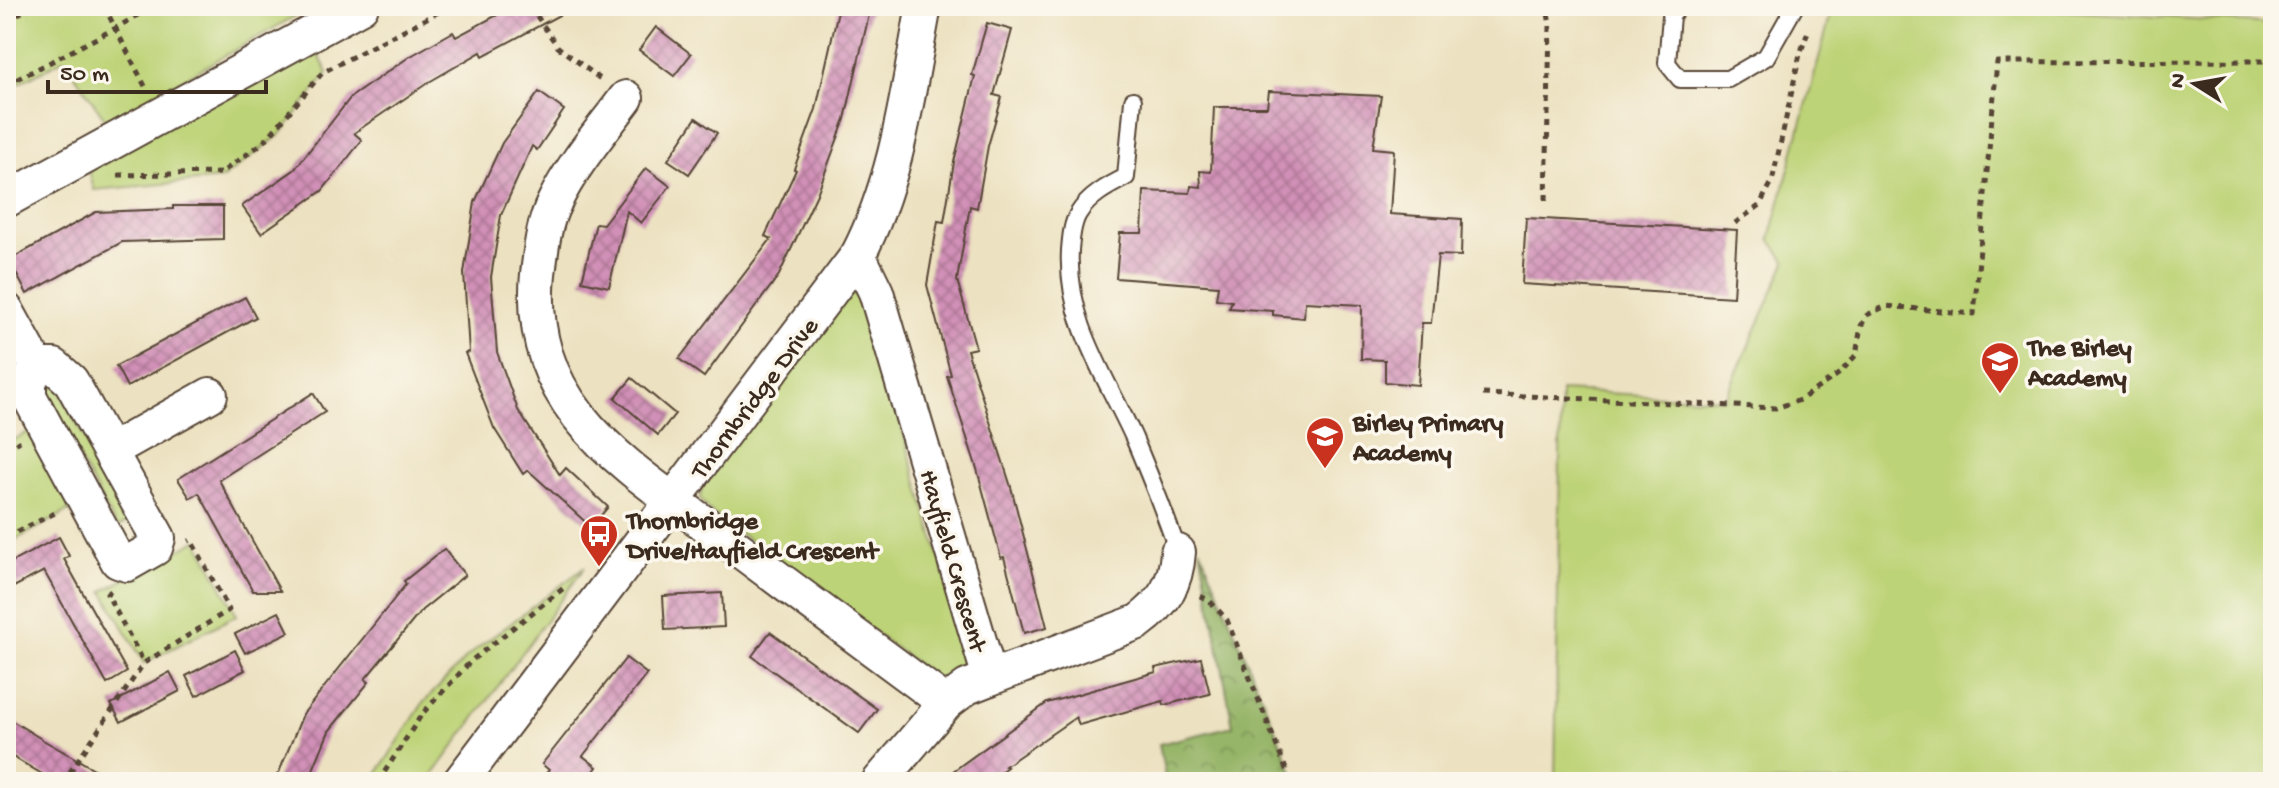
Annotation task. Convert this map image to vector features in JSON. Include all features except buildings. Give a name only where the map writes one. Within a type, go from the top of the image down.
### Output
[{"type":"street","points":[[6,200],[361,6]]},
{"type":"street","name":"Thornbridge Drive","points":[[460,782],[858,255],[877,220],[890,181],[924,6]]},
{"type":"street","points":[[626,98],[569,175],[552,206],[541,246],[537,289],[538,327],[550,372],[568,406],[594,436],[674,501],[946,703]]},
{"type":"street","name":"Hayfield Crescent","points":[[858,255],[876,292],[990,678],[967,687],[946,703],[879,782]]},
{"type":"street","points":[[6,310],[37,366]]},
{"type":"street","points":[[37,366],[54,366],[71,381],[158,538],[141,556],[118,561],[29,396],[29,382],[37,366]]},
{"type":"street","points":[[110,451],[210,395]]},
{"type":"street","points":[[990,678],[1138,622],[1155,610],[1172,586],[1178,552]]},
{"type":"lane","points":[[1680,6],[1671,16],[1667,63],[1680,79],[1728,79],[1766,57],[1795,6]]},
{"type":"lane","points":[[1133,100],[1126,177],[1099,191],[1078,214],[1071,233],[1069,269],[1074,306],[1088,346],[1132,435],[1178,552]]},
{"type":"path","points":[[6,20],[34,6]]},
{"type":"path","points":[[104,6],[161,115]]},
{"type":"path","points":[[6,85],[153,6]]},
{"type":"path","points":[[109,176],[221,173],[264,142],[323,72],[450,6]]},
{"type":"path","points":[[530,6],[558,47],[626,98]]},
{"type":"path","points":[[1546,200],[1550,26],[1547,6]]},
{"type":"path","points":[[1735,223],[1759,206],[1772,182],[1800,54],[1809,30]]},
{"type":"path","points":[[1483,394],[1776,408],[1800,400],[1840,373],[1856,355],[1861,326],[1867,315],[1886,306],[1974,314],[1997,62],[2273,61]]},
{"type":"path","points":[[6,537],[84,498]]},
{"type":"path","points":[[63,782],[144,663],[229,610],[191,540],[169,552],[141,556],[121,584],[107,594],[144,663]]},
{"type":"path","points":[[1172,586],[1209,600],[1227,620],[1291,782]]},
{"type":"path","points":[[378,782],[422,714],[472,660],[566,587]]},
{"type":"green space","points":[[6,6],[313,6],[107,122],[64,59],[6,90]]},
{"type":"green space","name":"The Birley Academy","points":[[1833,6],[1986,6],[2273,24],[2273,782],[1555,782],[1561,391],[1725,399],[1786,262],[1770,239]]},
{"type":"green space","points":[[313,44],[328,73],[281,134],[222,179],[94,190],[88,166]]},
{"type":"green space","points":[[849,293],[859,295],[866,304],[966,649],[964,665],[943,683],[707,509],[700,498],[702,486]]},
{"type":"green space","points":[[54,381],[130,521],[117,528],[40,388]]},
{"type":"green space","points":[[30,431],[72,509],[6,545],[6,444]]},
{"type":"green space","points":[[197,540],[237,615],[144,663],[103,591]]},
{"type":"green space","points":[[1200,548],[1297,782],[1166,782],[1159,744],[1233,726]]},
{"type":"green space","points":[[585,567],[428,782],[372,782],[423,703],[470,654]]},
{"type":"place","name":"The Birley Academy","points":[[2000,395]]},
{"type":"place","name":"Birley Primary Academy","points":[[1325,470]]},
{"type":"place","name":"Thornbridge Drive/Hayfield Crescent","points":[[599,568]]}]
